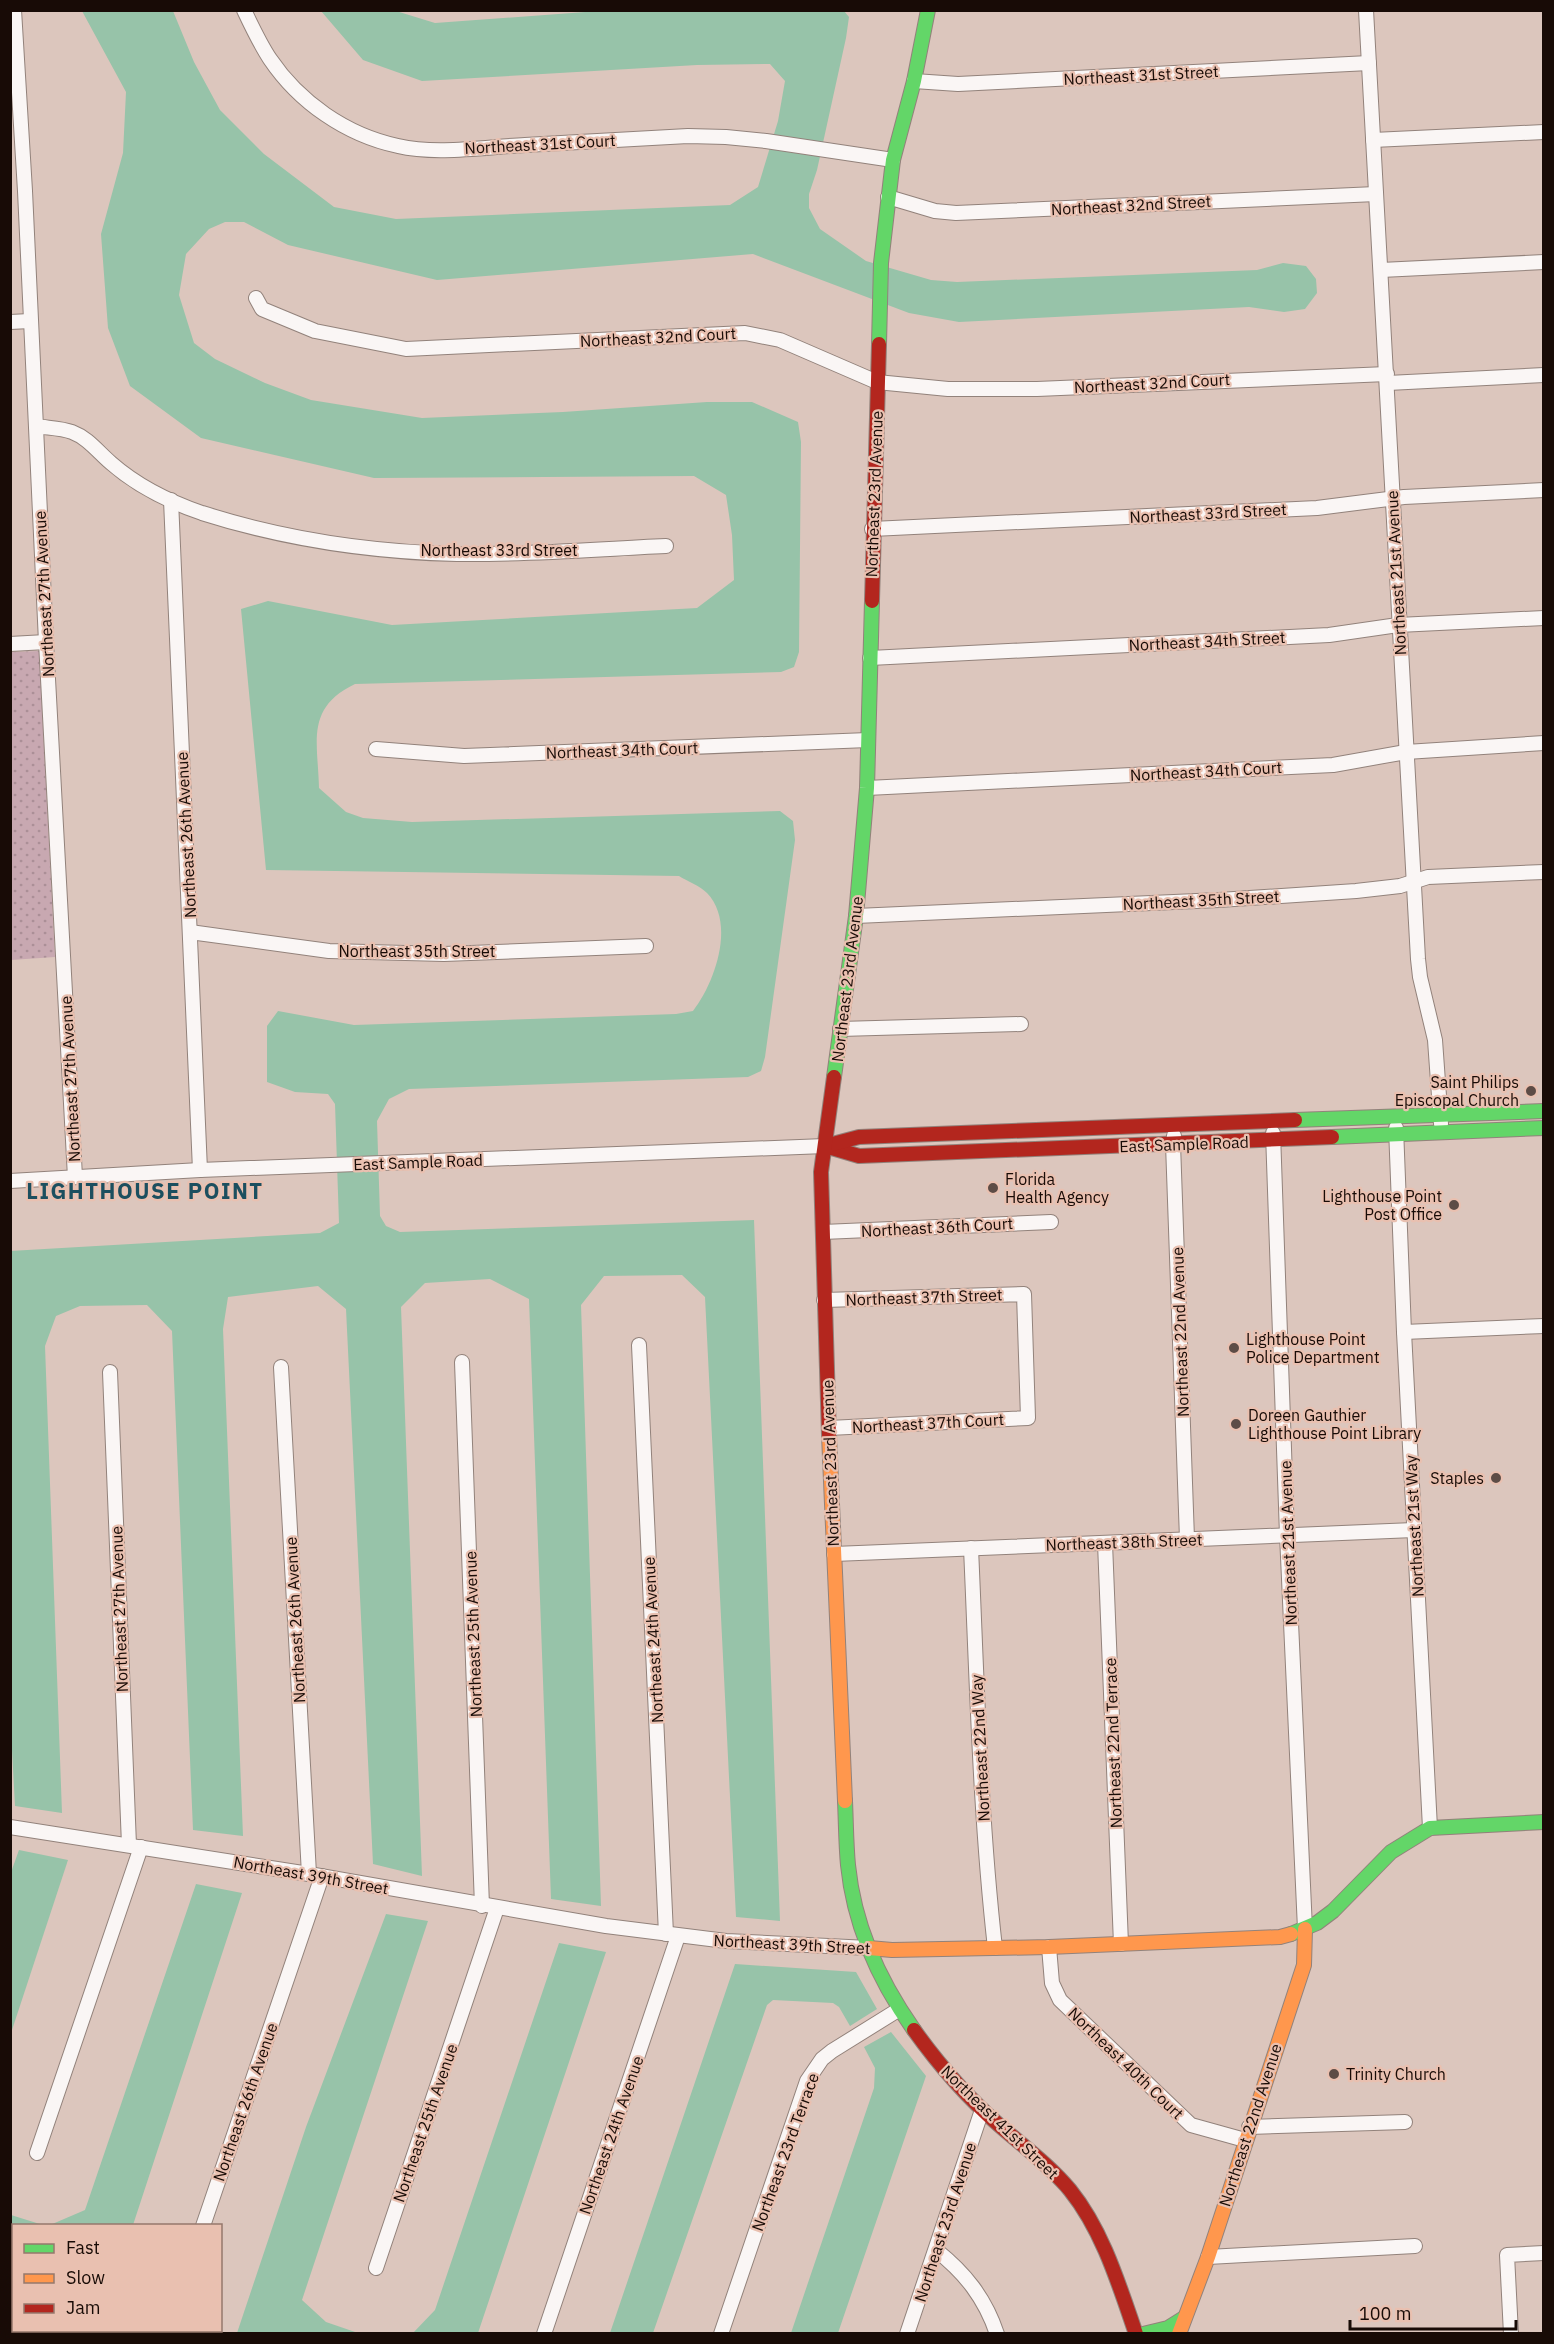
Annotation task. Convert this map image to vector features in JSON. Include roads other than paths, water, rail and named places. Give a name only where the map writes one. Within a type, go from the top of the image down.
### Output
[{"type":"street","name":"Northeast 27th Avenue","points":[[14,10],[14,61],[25,191],[46,642],[75,1177]]},
{"type":"street","name":"Northeast 31st Court","points":[[244,10],[269,58],[304,98],[330,118],[363,135],[399,147],[443,150],[688,136],[765,141],[893,160]]},
{"type":"street","name":"Northeast 23rd Avenue","points":[[869,1948],[856,1911],[848,1866],[824,1300],[821,1172],[856,916],[867,788],[872,529],[881,263],[893,160],[914,81],[928,10]]},
{"type":"street","name":"Northeast 21st Avenue","points":[[1366,10],[1413,880],[1419,966],[1435,1040],[1442,1133]]},
{"type":"street","name":"Northeast 31st Street","points":[[914,81],[958,84],[1369,63]]},
{"type":"street","points":[[1373,140],[1544,132]]},
{"type":"street","points":[[10,192],[25,191]]},
{"type":"street","name":"Northeast 32nd Street","points":[[888,197],[935,210],[956,213],[1376,194]]},
{"type":"street","points":[[1381,270],[1544,262]]},
{"type":"street","name":"Northeast 32nd Court","points":[[256,298],[262,309],[315,331],[406,349],[745,333],[780,340],[877,382],[919,387],[978,390],[1544,375]]},
{"type":"street","points":[[10,322],[30,321]]},
{"type":"street","name":"Northeast 33rd Street","points":[[36,426],[71,431],[90,442],[111,463],[140,484],[171,500],[199,512],[263,531],[353,546],[457,554],[666,546]]},
{"type":"street","name":"Northeast 33rd Street","points":[[872,529],[1317,508],[1392,499],[1544,490]]},
{"type":"street","name":"Northeast 26th Avenue","points":[[171,500],[200,1170]]},
{"type":"street","name":"Northeast 34th Street","points":[[870,658],[1329,635],[1398,625],[1544,618]]},
{"type":"street","points":[[10,644],[46,642]]},
{"type":"street","name":"Northeast 34th Court","points":[[376,749],[464,756],[868,740]]},
{"type":"street","name":"Northeast 34th Court","points":[[867,788],[1333,765],[1406,752],[1544,743]]},
{"type":"street","name":"Northeast 35th Street","points":[[856,916],[1219,900],[1356,891],[1400,886],[1428,877],[1544,872]]},
{"type":"street","name":"Northeast 35th Street","points":[[190,932],[329,951],[444,954],[646,946]]},
{"type":"street","points":[[840,1029],[1021,1024]]},
{"type":"street","name":"East Sample Road","points":[[10,1181],[200,1170],[825,1146],[859,1137],[1544,1111]]},
{"type":"street","points":[[1512,1130],[1514,1122],[1525,1112]]},
{"type":"street","name":"Northeast 21st Way","points":[[1396,1117],[1404,1332],[1431,1828]]},
{"type":"street","name":"Northeast 21st Avenue","points":[[1273,1122],[1287,1535],[1305,1929]]},
{"type":"street","name":"Northeast 22nd Avenue","points":[[1176,1125],[1173,1144],[1187,1539]]},
{"type":"street","name":"East Sample Road","points":[[825,1146],[860,1156],[1544,1128]]},
{"type":"street","points":[[941,1134],[942,1153]]},
{"type":"street","name":"Northeast 36th Court","points":[[823,1232],[1051,1222]]},
{"type":"street","name":"Northeast 37th Street","points":[[824,1300],[1024,1294],[1028,1418]]},
{"type":"street","points":[[1404,1332],[1544,1326]]},
{"type":"street","name":"Northeast 24th Avenue","points":[[544,2334],[672,1935],[639,1345]]},
{"type":"street","name":"Northeast 25th Avenue","points":[[462,1362],[482,1906]]},
{"type":"street","name":"Northeast 26th Avenue","points":[[204,2224],[315,1875],[281,1367]]},
{"type":"street","name":"Northeast 27th Avenue","points":[[37,2152],[135,1846],[110,1372]]},
{"type":"street","name":"Northeast 37th Court","points":[[829,1428],[1028,1418]]},
{"type":"street","name":"Northeast 38th Street","points":[[834,1554],[1414,1530]]},
{"type":"street","name":"Northeast 22nd Terrace","points":[[1105,1543],[1121,1944]]},
{"type":"street","name":"Northeast 22nd Way","points":[[971,1548],[985,1860],[995,1948]]},
{"type":"street","name":"Northeast 39th Street","points":[[11,1827],[315,1875],[429,1897],[606,1926],[726,1941],[892,1950],[1049,1947],[1253,1940],[1280,1937],[1305,1929],[1333,1911],[1391,1852],[1431,1828],[1544,1822]]},
{"type":"street","name":"Northeast 25th Avenue","points":[[376,2268],[497,1908]]},
{"type":"street","name":"Northeast 22nd Avenue","points":[[1179,2334],[1208,2257],[1304,1965],[1305,1929]]},
{"type":"street","name":"Northeast 40th Court","points":[[1049,1947],[1052,1983],[1060,2000],[1191,2125],[1247,2133],[1405,2122]]},
{"type":"street","name":"Northeast 41st Street","points":[[869,1948],[898,2010],[935,2060],[982,2110],[1058,2176],[1081,2207],[1116,2277],[1136,2334]]},
{"type":"street","name":"Northeast 23rd Terrace","points":[[721,2334],[807,2081],[822,2059],[851,2038],[898,2010]]},
{"type":"street","name":"Northeast 23rd Avenue","points":[[907,2334],[982,2110]]},
{"type":"street","points":[[1208,2257],[1415,2246]]},
{"type":"street","points":[[936,2250],[969,2280],[982,2301],[997,2334]]},
{"type":"street","points":[[1511,2334],[1507,2255],[1544,2253]]},
{"type":"street","points":[[1143,2334],[1168,2328],[1184,2319]]},
{"type":"place","name":"Saint Philips Episcopal Church","points":[[1531,1091]]},
{"type":"place","name":"Florida Health Agency","points":[[993,1188]]},
{"type":"place","name":"Lighthouse Point Post Office","points":[[1454,1205]]},
{"type":"place","name":"Lighthouse Point Police Department","points":[[1234,1348]]},
{"type":"place","name":"Doreen Gauthier Lighthouse Point Library","points":[[1236,1424]]},
{"type":"place","name":"Staples","points":[[1496,1478]]},
{"type":"place","name":"Trinity Church","points":[[1334,2074]]},
{"type":"district","name":"LIGHTHOUSE POINT","points":[[145,1191]]}]
